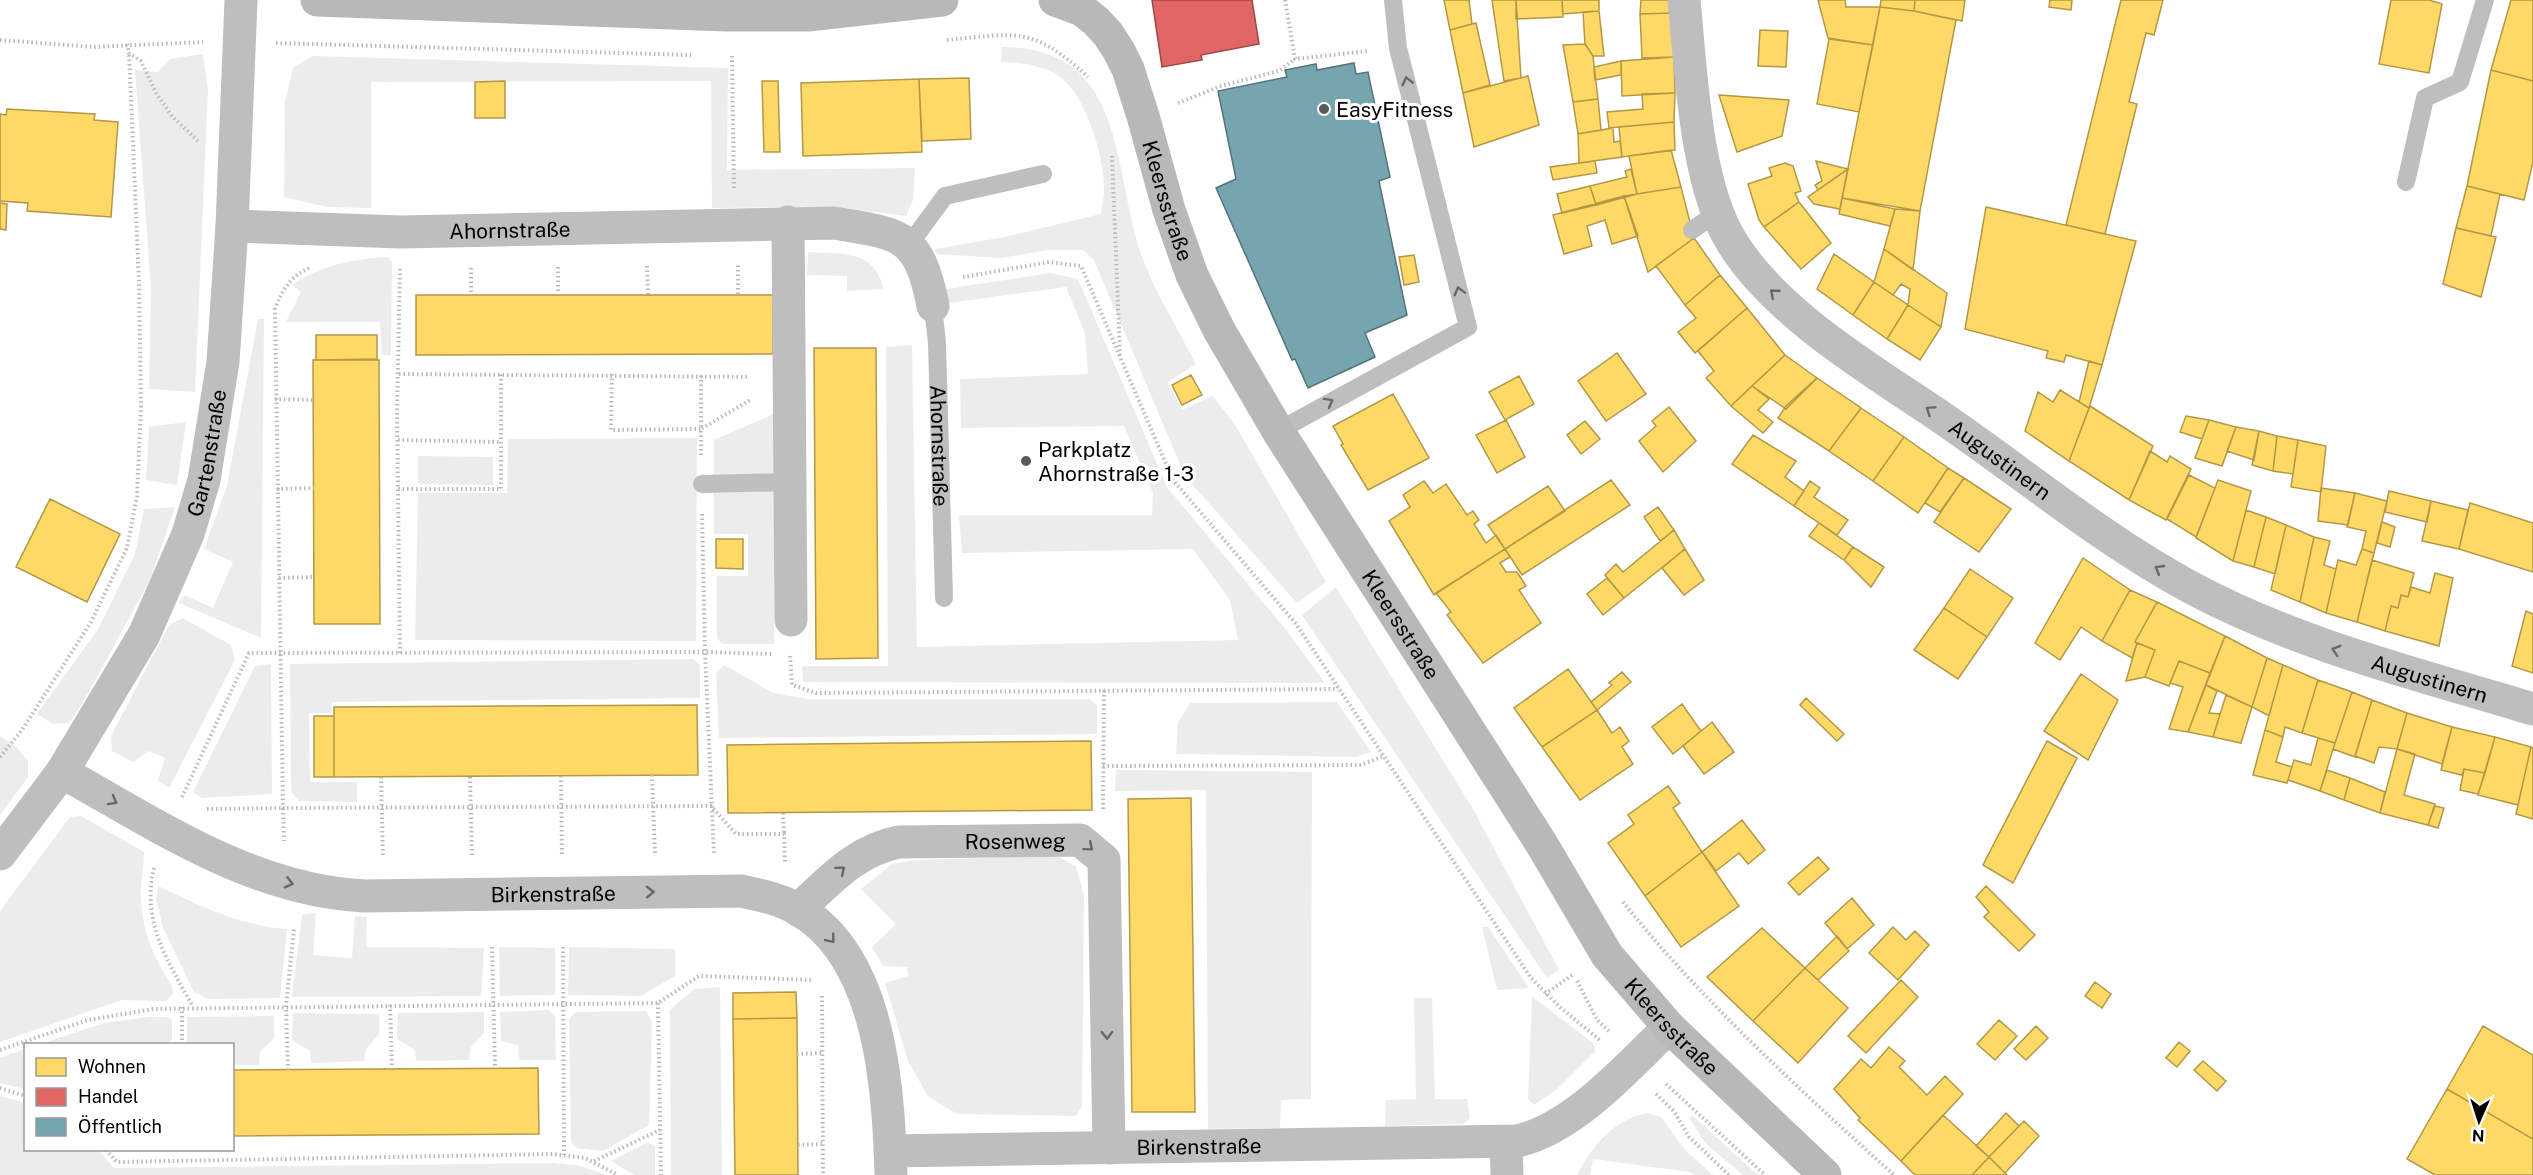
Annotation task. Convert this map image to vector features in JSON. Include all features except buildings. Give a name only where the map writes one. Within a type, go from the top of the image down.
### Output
[{"type":"main road","points":[[317,0],[726,15],[808,7],[942,0]]},
{"type":"main road","name":"Kleersstraße","points":[[1075,3],[1108,34],[1128,69],[1169,210],[1192,275],[1220,330],[1278,432],[1541,843],[1607,955],[1669,1027],[1825,1175]]},
{"type":"street","name":"Gartenstraße","points":[[0,854],[62,772],[144,635],[188,534],[201,491],[215,425],[223,362],[232,226],[241,0]]},
{"type":"street","name":"Augustinern","points":[[1684,0],[1705,221],[1733,244],[1766,285],[1834,345],[2149,562],[2260,621],[2333,649],[2533,709]]},
{"type":"street","name":"Ahornstraße","points":[[232,226],[401,232],[603,230],[788,222],[834,223],[890,233],[909,245],[919,259],[930,294]]},
{"type":"street","points":[[788,222],[791,620]]},
{"type":"street","name":"Birkenstraße","points":[[62,772],[172,819],[232,865],[268,878],[337,894],[384,896],[741,891],[806,903],[821,927],[836,943],[860,981],[882,1058],[891,1163],[1109,1148],[1506,1142],[1528,1139],[1553,1128],[1574,1114],[1628,1067],[1669,1027]]},
{"type":"street","name":"Rosenweg","points":[[806,903],[851,862],[881,845],[898,842],[1080,840],[1104,860]]},
{"type":"street","points":[[1104,860],[1109,1148]]},
{"type":"street","points":[[1506,1142],[1507,1175]]},
{"type":"lane","points":[[1278,432],[1468,327],[1398,48],[1393,0]]},
{"type":"lane","points":[[2406,182],[2425,98],[2460,82],[2485,0]]},
{"type":"lane","points":[[909,245],[945,195],[1043,174]]},
{"type":"lane","name":"Ahornstraße","points":[[930,294],[937,343],[944,598]]},
{"type":"lane","points":[[702,484],[790,482]]},
{"type":"path","points":[[1285,0],[1295,59]]},
{"type":"path","points":[[0,757],[39,705],[92,622],[127,548],[137,496],[141,406],[139,281],[127,44]]},
{"type":"path","points":[[1143,116],[1221,86],[1279,71],[1295,59],[1398,48]]},
{"type":"path","points":[[129,54],[141,61],[156,93],[172,116],[234,173]]},
{"type":"path","points":[[732,56],[734,224]]},
{"type":"path","points":[[1112,155],[1120,358]]},
{"type":"path","points":[[400,653],[398,440],[401,232]]},
{"type":"path","points":[[930,294],[1049,262],[1081,266],[1173,480],[1296,624],[1531,978],[1545,994],[1588,1029],[1674,1111],[1689,1137],[1701,1151],[1729,1175]]},
{"type":"path","points":[[284,808],[278,578],[275,309],[282,290],[297,274],[315,265]]},
{"type":"path","points":[[738,267],[738,294]]},
{"type":"path","points":[[647,268],[648,294]]},
{"type":"path","points":[[471,269],[471,295]]},
{"type":"path","points":[[558,270],[558,294]]},
{"type":"path","points":[[399,374],[701,375],[788,378]]},
{"type":"path","points":[[398,489],[501,489],[501,374]]},
{"type":"path","points":[[612,375],[612,430],[701,429],[788,378]]},
{"type":"path","points":[[701,375],[705,652],[716,891]]},
{"type":"path","points":[[275,399],[314,400]]},
{"type":"path","points":[[398,440],[501,442]]},
{"type":"path","points":[[277,489],[314,489]]},
{"type":"path","points":[[278,578],[314,577]]},
{"type":"path","points":[[193,1007],[159,942],[150,911],[150,884],[172,819],[249,653],[705,652],[790,655],[792,685],[816,693],[1339,689]]},
{"type":"path","points":[[1104,690],[1104,860]]},
{"type":"path","points":[[1103,766],[1361,765],[1384,756]]},
{"type":"path","points":[[652,775],[656,892]]},
{"type":"path","points":[[561,776],[562,894]]},
{"type":"path","points":[[381,777],[384,896]]},
{"type":"path","points":[[470,777],[473,895]]},
{"type":"path","points":[[172,819],[284,808],[711,806],[736,834],[783,834]]},
{"type":"path","points":[[783,813],[785,874],[806,903]]},
{"type":"path","points":[[1616,892],[1664,953],[1711,1003],[1894,1175]]},
{"type":"path","points":[[288,1070],[286,1006],[294,929]]},
{"type":"path","points":[[492,947],[495,1068]]},
{"type":"path","points":[[563,948],[564,1155]]},
{"type":"path","points":[[0,1050],[88,1020],[128,1012],[193,1007],[658,1003],[699,976],[860,981]]},
{"type":"path","points":[[822,980],[823,1175]]},
{"type":"path","points":[[658,1003],[661,1175]]},
{"type":"path","points":[[390,1005],[392,1069]]},
{"type":"path","points":[[182,1008],[182,1043]]},
{"type":"path","points":[[797,1053],[822,1053]]},
{"type":"path","points":[[0,1088],[24,1095]]},
{"type":"path","points":[[594,1161],[660,1130]]},
{"type":"path","points":[[798,1145],[823,1144]]},
{"type":"path","points":[[108,1151],[117,1162],[564,1155],[594,1161],[618,1175]]},
{"type":"shaded area","points":[[1002,47],[1043,52],[1072,67],[1093,90],[1108,118],[1141,254],[1159,295],[1196,364],[1168,382],[1182,410],[1213,396],[1235,425],[1326,582],[1297,603],[1185,476],[1094,260],[1083,250],[1047,250],[1001,258],[937,254],[935,249],[1005,237],[1101,214],[1104,187],[1101,158],[1091,125],[1076,94],[1056,74],[1043,68],[1001,62]]},
{"type":"shaded area","points":[[203,54],[208,90],[195,392],[149,389],[151,288],[135,70],[158,72],[170,59]]},
{"type":"shaded area","points":[[312,56],[728,68],[727,170],[915,168],[913,200],[906,216],[834,207],[712,208],[711,81],[371,82],[371,208],[327,207],[284,197],[285,102],[293,68]]},
{"type":"shaded area","points":[[808,252],[845,254],[864,260],[879,276],[884,289],[847,291],[847,276],[807,275]]},
{"type":"shaded area","points":[[388,257],[392,262],[391,355],[382,355],[380,322],[286,322],[301,292],[292,285],[314,272],[338,264]]},
{"type":"shaded area","points":[[1050,273],[1078,279],[1167,487],[1287,631],[1325,683],[803,682],[802,666],[888,666],[886,347],[912,345],[917,647],[1238,640],[1230,600],[1193,549],[962,553],[959,515],[1152,515],[1153,493],[1124,426],[961,428],[960,379],[1088,374],[1085,333],[1066,287],[949,303],[946,289]]},
{"type":"shaded area","points":[[258,319],[264,319],[261,638],[179,603],[184,595],[213,608],[233,562],[204,549],[227,486]]},
{"type":"shaded area","points":[[774,414],[774,644],[722,644],[717,638],[717,576],[748,576],[748,534],[714,534],[714,440]]},
{"type":"shaded area","points":[[186,422],[177,485],[146,480],[149,427]]},
{"type":"shaded area","points":[[697,438],[696,641],[415,640],[418,493],[507,493],[508,439]]},
{"type":"shaded area","points":[[418,456],[493,457],[493,485],[418,484]]},
{"type":"shaded area","points":[[175,507],[150,580],[77,713],[68,723],[53,724],[37,714],[98,629],[135,554],[144,509]]},
{"type":"shaded area","points":[[1336,587],[1473,809],[1559,970],[1547,978],[1302,615]]},
{"type":"shaded area","points":[[183,618],[231,645],[235,660],[169,788],[158,780],[165,758],[149,751],[133,762],[112,751],[111,736],[169,625]]},
{"type":"shaded area","points":[[693,659],[700,665],[700,698],[332,702],[331,713],[309,713],[310,782],[357,782],[357,802],[299,801],[291,791],[290,664]]},
{"type":"shaded area","points":[[271,664],[272,794],[202,798],[193,792],[255,666]]},
{"type":"shaded area","points":[[724,665],[773,693],[808,699],[1090,699],[1097,705],[1097,734],[719,738],[716,673]]},
{"type":"shaded area","points":[[1337,702],[1371,752],[1356,757],[1176,754],[1178,723],[1190,703]]},
{"type":"shaded area","points":[[0,736],[16,747],[28,761],[28,777],[0,815]]},
{"type":"shaded area","points":[[1116,770],[1312,772],[1311,1099],[1281,1100],[1280,1128],[1208,1129],[1206,790],[1115,791]]},
{"type":"shaded area","points":[[81,816],[144,852],[141,893],[144,922],[150,945],[172,986],[173,994],[166,1001],[122,1000],[0,1042],[0,911],[70,817]]},
{"type":"shaded area","points":[[1058,856],[1076,867],[1084,895],[1082,1106],[1075,1116],[957,1114],[928,1096],[908,1061],[885,983],[908,976],[907,967],[883,966],[872,947],[896,924],[861,889],[892,864],[915,860]]},
{"type":"shaded area","points":[[158,886],[205,908],[237,919],[287,929],[280,998],[208,999],[194,992],[163,928],[156,899]]},
{"type":"shaded area","points":[[316,913],[313,955],[352,958],[355,916],[367,917],[366,947],[484,948],[481,996],[292,997],[302,915]]},
{"type":"shaded area","points":[[1482,927],[1488,927],[1529,988],[1497,990]]},
{"type":"shaded area","points":[[499,947],[555,948],[555,995],[500,996]]},
{"type":"shaded area","points":[[569,947],[675,949],[675,976],[641,996],[568,995]]},
{"type":"shaded area","points":[[720,987],[722,1175],[671,1175],[670,1010],[694,989]]},
{"type":"shaded area","points":[[1532,996],[1594,1044],[1595,1051],[1557,1089],[1534,1105],[1528,1099]]},
{"type":"shaded area","points":[[1414,998],[1432,998],[1435,1099],[1467,1099],[1470,1118],[1464,1124],[1385,1126],[1386,1100],[1416,1099]]},
{"type":"shaded area","points":[[549,1010],[555,1017],[556,1060],[519,1060],[518,1045],[501,1041],[500,1012]]},
{"type":"shaded area","points":[[646,1011],[652,1022],[649,1125],[603,1151],[576,1148],[571,1142],[569,1020],[575,1012]]},
{"type":"shaded area","points":[[484,1012],[484,1033],[471,1047],[469,1060],[416,1061],[415,1050],[397,1039],[398,1013]]},
{"type":"shaded area","points":[[293,1013],[379,1014],[379,1034],[366,1049],[364,1061],[311,1063],[310,1051],[292,1040]]},
{"type":"shaded area","points":[[274,1016],[274,1038],[260,1052],[259,1065],[234,1065],[234,1043],[187,1043],[187,1017]]},
{"type":"shaded area","points":[[166,1017],[172,1020],[172,1040],[167,1043],[43,1043],[104,1023]]},
{"type":"shaded area","points":[[24,1049],[24,1089],[0,1083],[0,1058]]},
{"type":"shaded area","points":[[0,1096],[24,1103],[24,1151],[99,1151],[114,1168],[554,1163],[581,1166],[606,1175],[0,1175]]},
{"type":"shaded area","points":[[1647,1113],[1661,1117],[1685,1150],[1713,1175],[1694,1175],[1690,1172],[1593,1159],[1590,1175],[1577,1175],[1605,1135],[1624,1121]]},
{"type":"shaded area","points":[[1693,1116],[1758,1175],[1743,1175],[1705,1143],[1689,1117]]},
{"type":"shaded area","points":[[648,1142],[655,1146],[655,1175],[634,1175],[611,1161]]},
{"type":"place","name":"EasyFitness","points":[[1324,109]]},
{"type":"place","name":"Parkplatz Ahornstraße 1-3","points":[[1026,461]]}]
